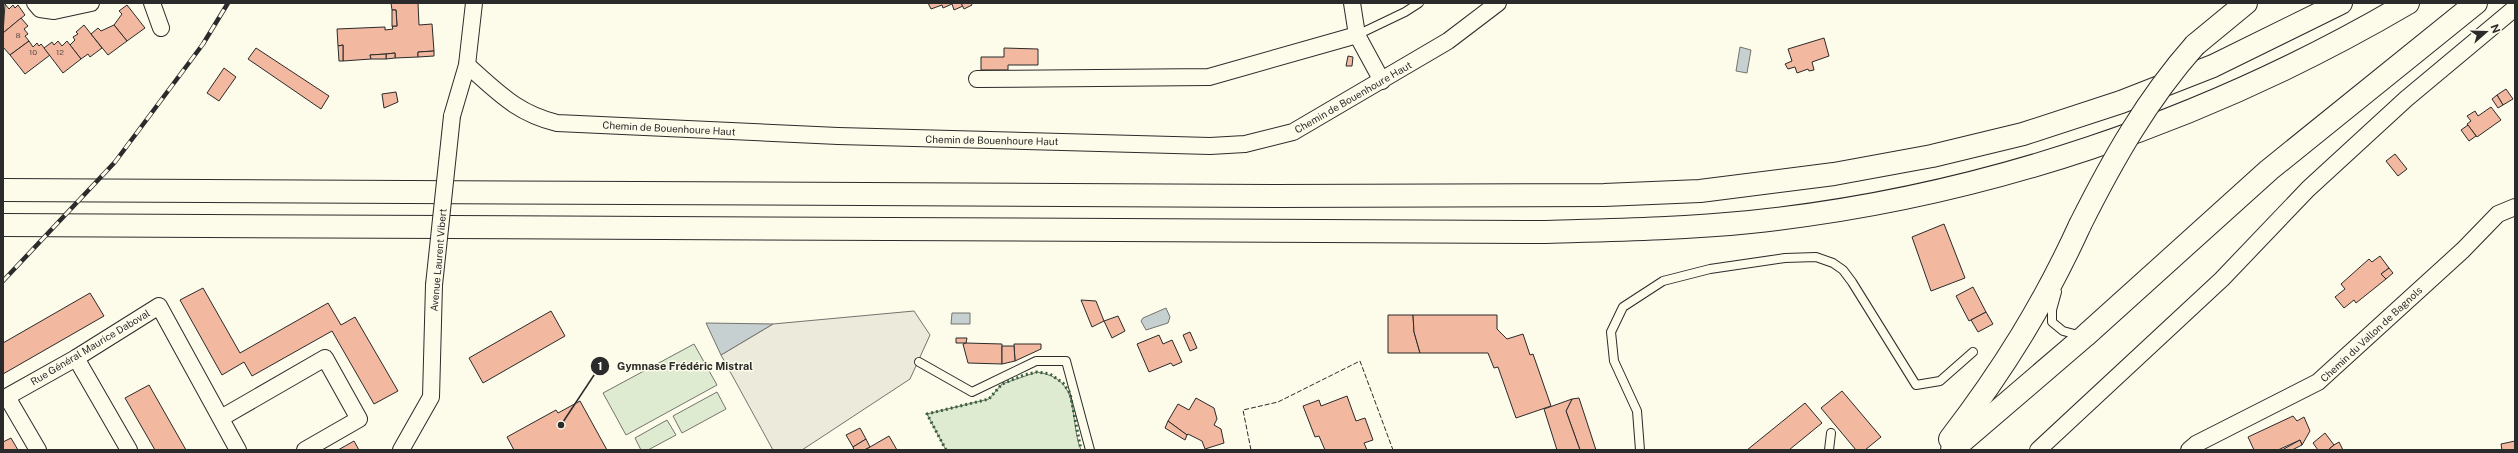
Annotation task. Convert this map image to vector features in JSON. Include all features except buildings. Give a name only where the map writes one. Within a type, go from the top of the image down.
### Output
[{"type":"highway","points":[[1942,450],[1982,398],[2020,342],[2066,256],[2103,180],[2140,116],[2166,80],[2196,45],[2246,3]]},
{"type":"highway","points":[[3,190],[1275,196],[1604,195],[1700,191],[1834,174],[1932,156],[2023,134],[2121,102],[2213,66],[2340,3]]},
{"type":"highway","points":[[3,225],[1510,232],[1643,229],[1750,222],[1857,208],[1963,186],[2061,157],[2160,123],[2264,80],[2358,33],[2408,3]]},
{"type":"highway","points":[[1952,450],[2085,336],[2269,170],[2476,3]]},
{"type":"street","points":[[35,3],[40,9],[54,11],[91,3]]},
{"type":"street","points":[[152,3],[161,28]]},
{"type":"street","name":"Avenue Laurent Vibert","points":[[401,450],[431,397],[434,285],[452,116],[467,65],[474,3]]},
{"type":"street","points":[[1352,3],[1357,35],[1382,81]]},
{"type":"street","name":"Chemin de Bouenhoure Haut","points":[[467,65],[526,114],[557,122],[838,136],[1210,146],[1245,144],[1293,132],[1448,41],[1498,3]]},
{"type":"street","points":[[2038,450],[2222,279],[2308,189],[2406,99],[2515,8]]},
{"type":"street","points":[[977,79],[1209,77],[1357,35]]},
{"type":"street","name":"Chemin du Vallon de Bagnols","points":[[2189,450],[2196,444],[2318,382],[2463,250],[2498,214],[2515,207]]},
{"type":"street","name":"Rue Général Maurice Daboval","points":[[5,398],[76,358],[159,306],[238,450]]},
{"type":"street","points":[[76,358],[129,450]]},
{"type":"street","points":[[221,418],[325,358],[359,419],[305,450]]},
{"type":"street","points":[[5,398],[38,450]]},
{"type":"lane","points":[[1357,35],[1405,12],[1419,3]]},
{"type":"lane","points":[[2066,256],[2052,310],[2052,322],[2062,331],[2085,336]]},
{"type":"lane","points":[[1640,450],[1637,411],[1614,361],[1611,332],[1623,307],[1663,280],[1725,267],[1785,258],[1816,258],[1838,267],[1852,282],[1916,385],[1940,381],[1972,352]]},
{"type":"lane","points":[[919,362],[972,392],[1036,361],[1066,361],[1090,450]]},
{"type":"lane","points":[[1829,450],[1831,433]]},
{"type":"green space","points":[[694,344],[717,385],[626,435],[603,393]]},
{"type":"green space","points":[[1037,372],[1052,376],[1068,391],[1077,438],[1081,450],[946,450],[927,414],[989,399],[1002,384]]},
{"type":"green space","points":[[717,392],[726,409],[682,433],[673,416]]},
{"type":"green space","points":[[667,420],[676,435],[648,450],[641,450],[635,438]]},
{"type":"shaded area","points":[[1740,47],[1751,50],[1747,73],[1736,71]]},
{"type":"shaded area","points":[[1166,308],[1170,317],[1168,323],[1146,330],[1141,321],[1143,318]]},
{"type":"shaded area","points":[[914,311],[930,335],[910,379],[802,450],[773,450],[721,355],[773,324]]},
{"type":"shaded area","points":[[952,313],[970,313],[970,324],[951,324]]},
{"type":"shaded area","points":[[706,323],[773,324],[721,355]]},
{"type":"railway","points":[[3,281],[115,162],[203,44],[228,3]]},
{"type":"hedge","points":[[946,450],[927,414],[989,399],[1002,384],[1024,375],[1037,372],[1050,374],[1063,383],[1070,393],[1081,450]]},
{"type":"fence","points":[[1251,450],[1243,410],[1278,402],[1360,361],[1393,450]]},
{"type":"place","name":"Gymnase Frédéric Mistral","points":[[561,425]]}]
